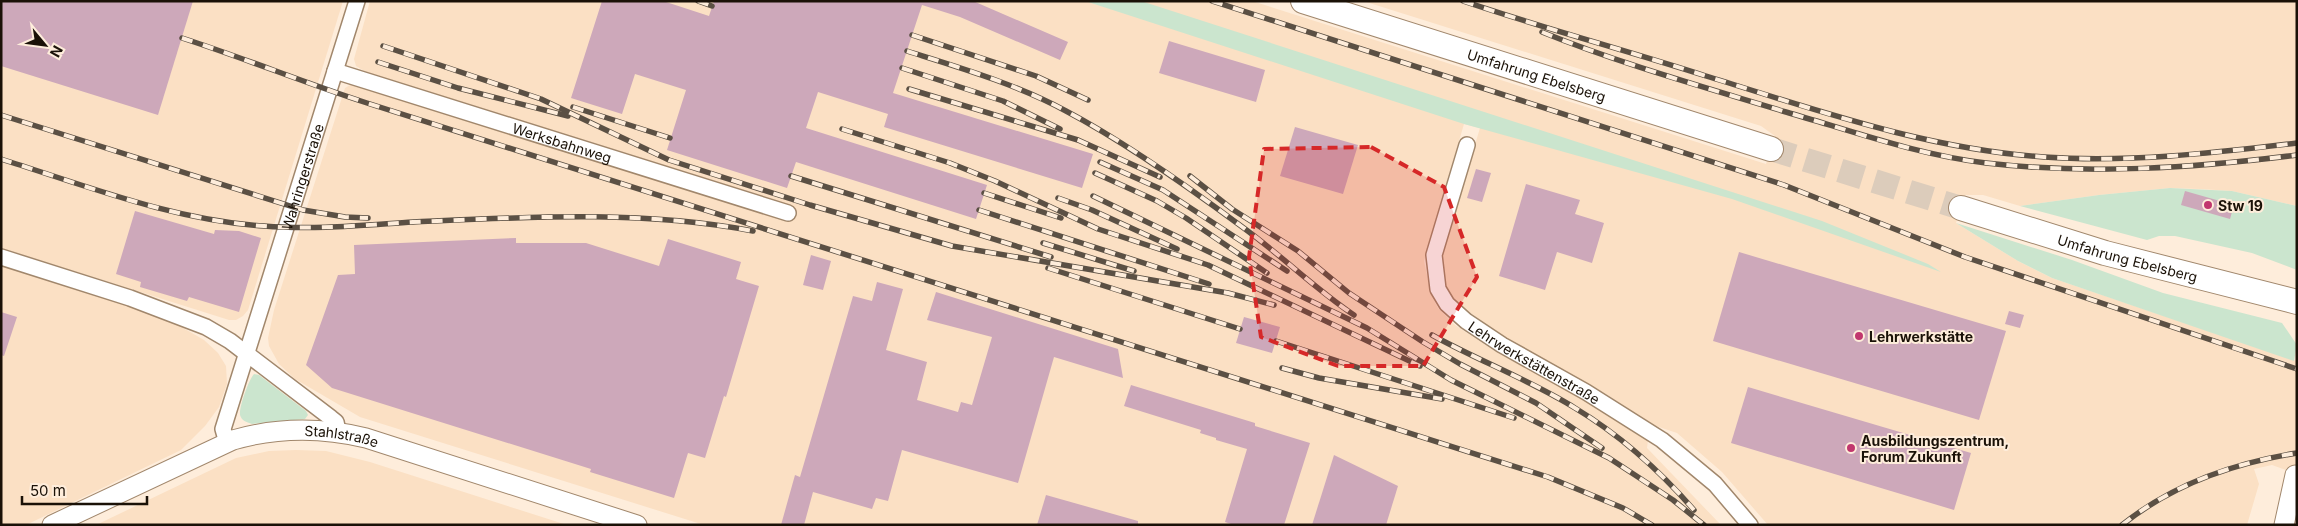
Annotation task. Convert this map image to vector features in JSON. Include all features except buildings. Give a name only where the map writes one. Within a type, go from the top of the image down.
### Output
[{"type":"main road","name":"Umfahrung Ebelsberg","points":[[1302,1],[1772,149]]},
{"type":"main road","name":"Umfahrung Ebelsberg","points":[[1961,208],[2105,253],[2297,302]]},
{"type":"street","name":"Wahringerstraße","points":[[226,442],[223,429],[357,1]]},
{"type":"street","name":"Werksbahnweg","points":[[335,71],[788,213]]},
{"type":"street","name":"Lehrwerkstättenstraße","points":[[1467,145],[1434,255],[1438,288],[1447,304],[1466,321],[1502,345],[1586,392],[1662,440],[1715,484],[1750,525]]},
{"type":"street","points":[[1,257],[174,313],[206,327],[230,341],[336,422],[338,432]]},
{"type":"street","name":"Stahlstraße","points":[[52,525],[226,442],[258,433],[281,430],[338,432],[366,438],[638,525]]},
{"type":"street","points":[[2284,525],[2295,474]]},
{"type":"highlighted area","points":[[1371,147],[1444,187],[1477,277],[1423,366],[1338,366],[1261,337],[1249,257],[1264,149]]},
{"type":"shaded area","points":[[1,1],[343,1],[248,310],[243,316],[236,320],[229,320],[1,248]]},
{"type":"shaded area","points":[[370,1],[1252,1],[1766,164],[1775,136],[1761,126],[1363,1],[2297,1],[2297,206],[2232,191],[2170,188],[2099,195],[2020,206],[1983,195],[1965,195],[1956,223],[2018,261],[2052,278],[2297,361],[2297,474],[2272,465],[2254,469],[2259,484],[2247,525],[1768,525],[1722,472],[1677,433],[1653,425],[1606,394],[1517,345],[1490,328],[1453,299],[1446,287],[1441,272],[1441,258],[1480,128],[1464,124],[1424,261],[1431,294],[1438,308],[1455,325],[1493,350],[1605,411],[1648,440],[1647,448],[1721,525],[704,525],[360,417],[295,379],[279,364],[269,346],[268,338],[274,310],[345,88],[350,85],[361,85],[782,220],[773,199],[366,72],[356,66],[354,59]]},
{"type":"shaded area","points":[[1,265],[171,321],[204,340],[218,353],[226,366],[227,384],[219,407],[205,426],[181,450],[26,525],[1,525]]},
{"type":"shaded area","points":[[269,451],[326,451],[370,462],[567,525],[96,525],[236,458]]},
{"type":"green space","points":[[1085,1],[1141,1],[1822,221],[1928,264],[1941,272],[1732,199],[1464,124]]},
{"type":"green space","points":[[2170,188],[2232,191],[2297,206],[2297,270],[2252,253],[2175,236],[2159,236],[2147,240],[2020,206],[2099,195]]},
{"type":"green space","points":[[1956,223],[2072,260],[2163,293],[2282,323],[2297,345],[2294,361],[2052,278],[2018,261]]},
{"type":"green space","points":[[254,374],[259,375],[306,411],[308,415],[305,419],[252,424],[243,420],[240,415],[241,406],[247,387]]},
{"type":"tunnel","points":[[1771,149],[1961,208]]},
{"type":"railway","points":[[698,1],[712,6]]},
{"type":"railway","points":[[1212,1],[1784,185],[1965,257],[2297,369]]},
{"type":"railway","points":[[1463,1],[1831,114],[1914,137],[1957,146],[2000,153],[2044,157],[2107,159],[2202,153],[2297,143]]},
{"type":"railway","points":[[1542,32],[1632,65],[1885,142],[1961,159],[2025,167],[2103,169],[2181,166],[2297,155]]},
{"type":"railway","points":[[912,35],[1036,76],[1088,100]]},
{"type":"railway","points":[[182,38],[367,103],[1548,477],[1623,508],[1652,525]]},
{"type":"railway","points":[[383,46],[541,99],[669,160],[810,205],[952,246],[1228,293],[1274,305]]},
{"type":"railway","points":[[907,51],[988,77],[1028,93],[1047,101],[1111,136],[1220,211],[1354,315]]},
{"type":"railway","points":[[378,62],[458,88],[568,116]]},
{"type":"railway","points":[[902,68],[1003,101],[1060,129]]},
{"type":"railway","points":[[909,89],[1078,140],[1160,177]]},
{"type":"railway","points":[[573,107],[670,138]]},
{"type":"railway","points":[[1,115],[303,210],[345,217],[368,218]]},
{"type":"railway","points":[[842,129],[950,163],[995,181],[1098,229],[1208,265],[1420,366]]},
{"type":"railway","points":[[1,159],[163,209],[230,223],[283,227],[320,227],[498,218],[583,217],[669,220],[753,231]]},
{"type":"railway","points":[[1100,162],[1163,190],[1287,271]]},
{"type":"railway","points":[[1095,173],[1157,201],[1186,218],[1267,273]]},
{"type":"railway","points":[[791,176],[1051,257]]},
{"type":"railway","points":[[1190,176],[1232,209],[1298,251],[1349,293],[1423,342],[1460,364],[1536,403],[1602,448]]},
{"type":"railway","points":[[984,193],[1061,218]]},
{"type":"railway","points":[[1093,196],[1367,328],[1451,380],[1609,458],[1673,500],[1704,525]]},
{"type":"railway","points":[[1058,198],[1092,210],[1177,249]]},
{"type":"railway","points":[[979,210],[1209,284]]},
{"type":"railway","points":[[1043,243],[1134,271]]},
{"type":"railway","points":[[1048,268],[1240,329]]},
{"type":"railway","points":[[1432,335],[1540,388],[1592,419],[1639,454],[1694,510]]},
{"type":"railway","points":[[1276,341],[1514,418]]},
{"type":"railway","points":[[1282,368],[1319,378],[1442,399]]},
{"type":"railway","points":[[2122,525],[2162,498],[2205,477],[2227,469],[2297,453]]},
{"type":"place","name":"Stw 19","points":[[2208,205]]},
{"type":"place","name":"Lehrwerkstätte","points":[[1859,336]]},
{"type":"place","name":"Ausbildungszentrum, Forum Zukunft","points":[[1851,448]]}]
